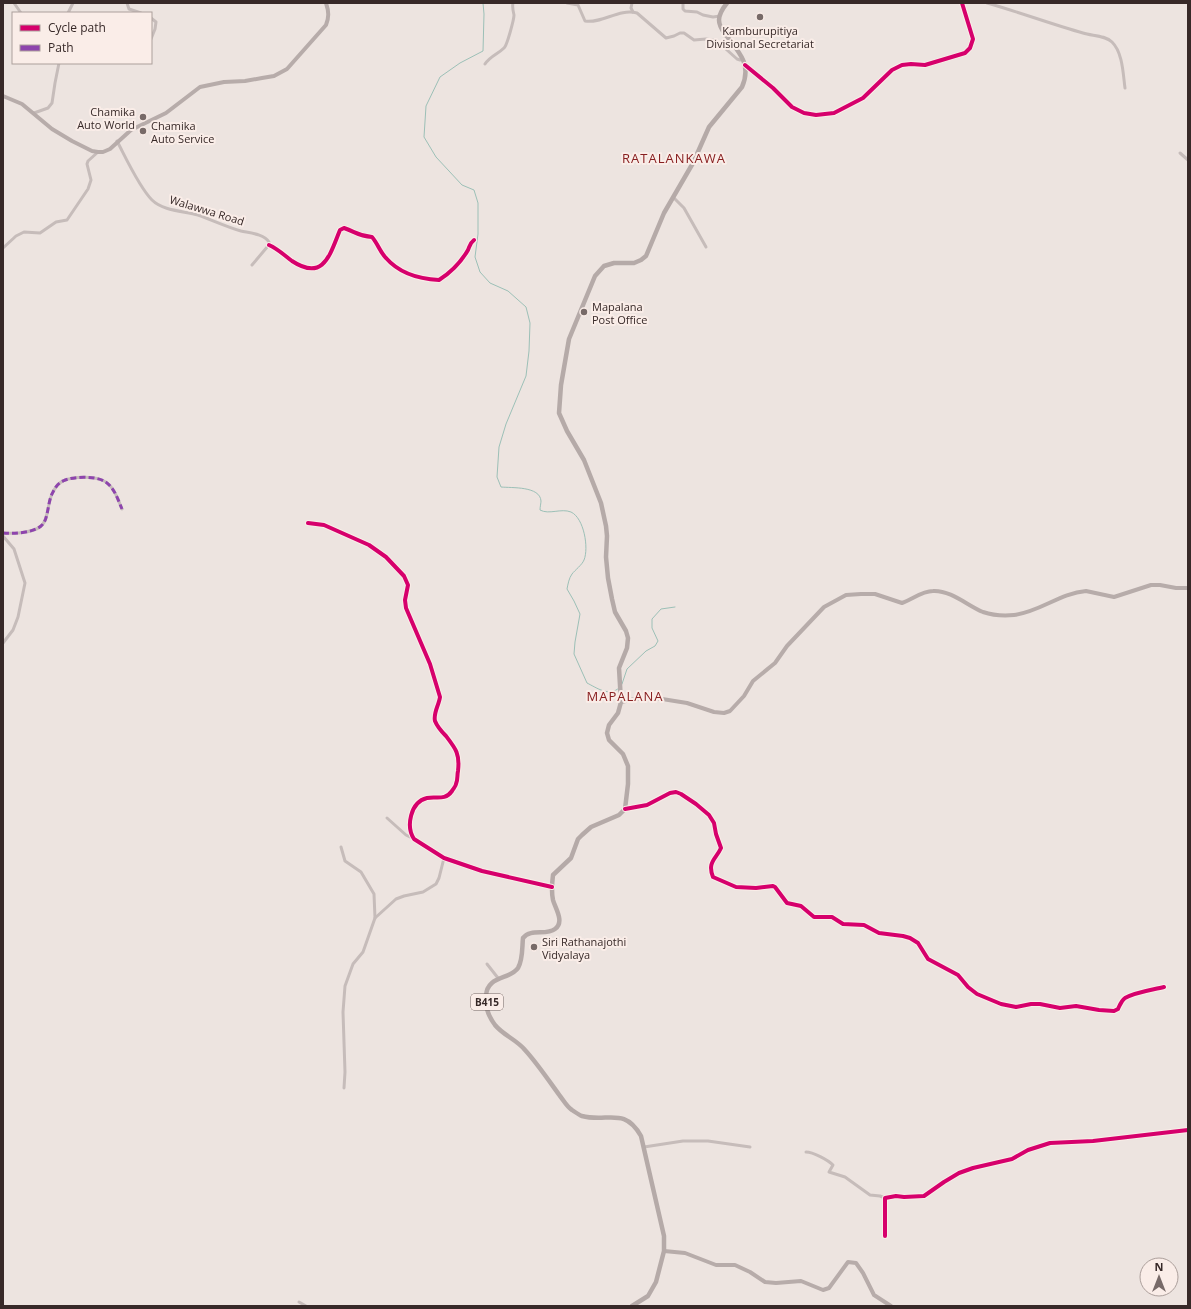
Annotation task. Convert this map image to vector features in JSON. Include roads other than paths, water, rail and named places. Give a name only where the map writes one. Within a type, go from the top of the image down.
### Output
[{"type":"main road","points":[[3,96],[22,104],[52,129],[72,141],[98,152],[110,148],[131,130],[166,113],[200,88],[218,83],[245,81],[274,76],[287,69],[326,25],[328,11],[326,3]]},
{"type":"main road","points":[[552,887],[553,875],[570,858],[578,839],[591,827],[619,815],[625,808],[628,784],[628,766],[623,754],[609,740],[607,733],[609,725],[618,713],[621,702],[619,668],[627,648],[628,638],[626,631],[615,612],[612,599],[606,556],[606,526],[601,504],[584,460],[567,431],[559,413],[561,386],[569,339],[595,276],[604,266],[614,263],[634,263],[646,256],[664,213],[693,162],[709,127],[742,87],[745,66],[743,57],[720,27],[720,16],[727,3]]},
{"type":"main road","points":[[621,702],[640,698],[656,698],[687,703],[714,712],[724,713],[730,711],[744,696],[753,681],[775,663],[787,646],[824,607],[846,595],[875,594],[902,603],[934,590],[962,600],[983,612],[1013,615],[1040,608],[1073,593],[1081,591],[1114,597],[1151,585],[1188,588]]},
{"type":"main road","name":"B415","points":[[552,887],[553,900],[559,916],[558,926],[555,929],[545,932],[533,932],[523,938],[520,964],[517,969],[498,978],[487,990],[486,996],[489,1014],[496,1026],[525,1049],[570,1108],[582,1116],[619,1117],[628,1121],[641,1136],[664,1236],[664,1251],[656,1282],[648,1296],[632,1306]]},
{"type":"main road","points":[[664,1251],[684,1254],[716,1265],[735,1265],[750,1272],[765,1282],[776,1283],[801,1281],[823,1290],[829,1288],[848,1262],[856,1263],[874,1295],[892,1306]]},
{"type":"street","points":[[14,3],[20,12]]},
{"type":"street","points":[[68,12],[73,3]]},
{"type":"street","points":[[127,3],[129,9],[138,12]]},
{"type":"street","points":[[485,64],[487,59],[505,48],[507,44],[513,24],[513,3]]},
{"type":"street","points":[[567,3],[578,5],[584,20],[588,22],[621,13],[633,12],[637,13],[666,38],[680,33],[694,40],[714,40],[720,43],[737,59],[740,60],[743,59],[743,57]]},
{"type":"street","points":[[632,3],[631,8],[633,12]]},
{"type":"street","points":[[683,3],[683,9],[685,11],[697,12],[703,15],[720,16]]},
{"type":"street","points":[[745,66],[773,88],[792,107],[804,113],[816,115],[834,113],[863,98],[892,70],[902,65],[925,65],[965,52],[970,48],[973,39],[962,3]]},
{"type":"street","points":[[987,3],[1085,34],[1104,37],[1111,42],[1117,50],[1121,60],[1125,88]]},
{"type":"street","points":[[152,19],[156,22],[152,36]]},
{"type":"street","points":[[34,113],[48,108],[52,103],[60,64]]},
{"type":"street","name":"Walawwa Road","points":[[117,141],[142,186],[152,200],[168,208],[196,215],[240,231],[266,238],[269,245],[303,267],[314,270],[321,266],[328,259],[340,230],[344,228],[360,236],[372,237],[378,243],[384,257],[394,266],[412,276],[439,280],[458,263],[468,249],[470,243],[474,240]]},
{"type":"street","points":[[3,248],[16,236],[24,232],[40,233],[56,222],[67,220],[88,189],[91,180],[87,164],[88,161],[98,152]]},
{"type":"street","points":[[1180,153],[1188,160]]},
{"type":"street","points":[[673,197],[684,208],[706,247]]},
{"type":"street","points":[[252,265],[269,245]]},
{"type":"street","points":[[3,533],[20,533],[40,527],[46,522],[48,506],[56,487],[63,481],[76,478],[88,477],[105,481],[113,490],[122,509]]},
{"type":"street","points":[[308,523],[324,525],[369,546],[386,557],[404,576],[408,585],[405,600],[406,608],[430,664],[440,697],[435,720],[441,731],[454,745],[458,753],[459,761],[456,784],[450,794],[444,798],[427,798],[422,800],[415,808],[410,821],[414,839]]},
{"type":"street","points":[[3,536],[14,549],[25,583],[18,617],[13,630],[3,643]]},
{"type":"street","points":[[625,808],[647,805],[670,793],[676,792],[681,794],[709,815],[714,822],[721,848],[713,858],[711,872],[713,877],[726,881],[736,887],[756,888],[772,886],[775,887],[787,903],[805,908],[808,913],[814,917],[832,917],[843,924],[864,925],[879,933],[910,938],[918,944],[928,960],[958,975],[968,988],[976,994],[1001,1004],[1016,1007],[1031,1004],[1040,1004],[1060,1008],[1076,1006],[1114,1011],[1118,1009],[1125,998],[1164,987]]},
{"type":"street","points":[[387,818],[406,835],[444,858],[501,876],[552,887]]},
{"type":"street","points":[[341,847],[345,861],[361,872],[374,894],[375,918],[363,952],[353,964],[345,986],[343,1012],[345,1072],[344,1088]]},
{"type":"street","points":[[375,918],[396,899],[423,892],[436,884],[444,858]]},
{"type":"street","points":[[486,964],[498,978]]},
{"type":"street","points":[[806,1152],[810,1152],[827,1159],[833,1165],[829,1172],[845,1177],[870,1195],[885,1198],[896,1196],[924,1196],[944,1182],[973,1168],[1012,1159],[1028,1150],[1050,1143],[1093,1141],[1188,1130]]},
{"type":"street","points":[[644,1147],[708,1140],[750,1147]]},
{"type":"street","points":[[885,1198],[885,1236]]},
{"type":"street","points":[[299,1302],[306,1306]]},
{"type":"waterway","points":[[483,3],[483,51],[460,63],[440,77],[426,106],[424,137],[436,157],[462,185],[474,190],[478,203],[478,234],[475,257],[480,272],[490,283],[508,291],[526,307],[530,323],[526,376],[506,424],[499,447],[497,477],[501,487],[531,490],[536,493],[541,501],[540,510],[547,512],[571,512],[579,520],[586,541],[585,555],[583,562],[573,572],[567,589],[580,614],[574,654],[587,683],[607,692],[615,691],[619,688]]},
{"type":"waterway","points":[[622,684],[627,669],[646,651],[655,646],[658,641],[652,628],[652,619],[661,609],[675,607]]},
{"type":"place","name":"Kamburupitiya Divisional Secretariat","points":[[760,17]]},
{"type":"place","name":"Chamika Auto World","points":[[143,117]]},
{"type":"place","name":"Chamika Auto Service","points":[[143,131]]},
{"type":"place","name":"Mapalana Post Office","points":[[584,312]]},
{"type":"place","name":"Siri Rathanajothi Vidyalaya","points":[[534,947]]},
{"type":"district","name":"RATALANKAWA","points":[[674,158]]},
{"type":"district","name":"MAPALANA","points":[[625,696]]}]
